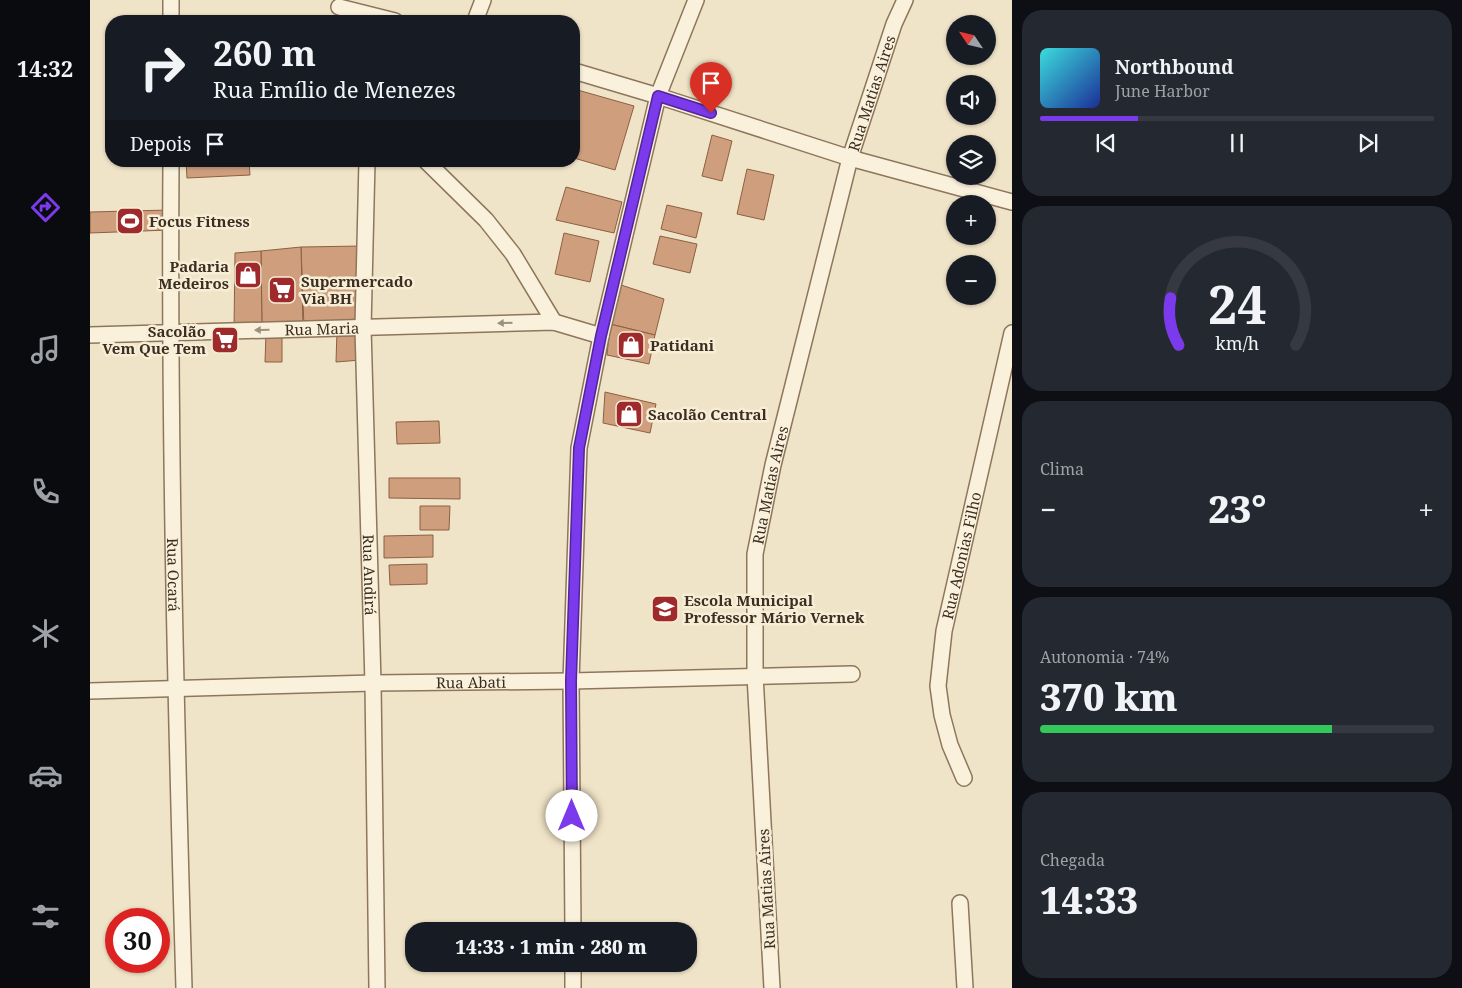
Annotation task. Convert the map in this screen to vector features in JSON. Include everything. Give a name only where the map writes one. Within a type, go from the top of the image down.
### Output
[{"type":"street","points":[[171,0],[171,15]]},
{"type":"street","points":[[477,15],[483,0]]},
{"type":"street","points":[[573,922],[571,681],[579,448],[601,336],[658,96],[696,0]]},
{"type":"street","name":"Rua Matias Aires","points":[[772,988],[755,676],[755,554],[774,465],[850,158],[894,24],[905,0]]},
{"type":"street","points":[[339,9],[367,15]]},
{"type":"street","points":[[580,74],[658,96],[850,158],[1012,202]]},
{"type":"street","name":"Rua Ocará","points":[[170,167],[170,332],[175,689],[184,988]]},
{"type":"street","name":"Rua Andirá","points":[[367,167],[363,328],[373,683],[377,988]]},
{"type":"street","points":[[434,167],[486,220],[513,254],[554,322]]},
{"type":"street","name":"Rua Maria","points":[[90,334],[554,322],[601,336]]},
{"type":"street","name":"Rua Adonias Filho","points":[[964,778],[950,745],[942,715],[938,686],[944,631],[1012,333]]},
{"type":"street","name":"Rua Abati","points":[[90,691],[373,683],[571,681],[852,674]]},
{"type":"street","points":[[960,902],[965,988]]},
{"type":"street","points":[[573,972],[573,988]]},
{"type":"building","points":[[580,91],[634,106],[615,170],[580,160]]},
{"type":"building","points":[[712,135],[732,141],[722,181],[702,176]]},
{"type":"building","points":[[186,167],[249,167],[250,175],[187,178]]},
{"type":"building","points":[[747,169],[774,175],[764,220],[737,214]]},
{"type":"building","points":[[566,187],[622,202],[614,233],[556,220]]},
{"type":"building","points":[[667,205],[702,213],[696,238],[661,229]]},
{"type":"building","name":"Focus Fitness","points":[[169,210],[169,230],[90,233],[90,212]]},
{"type":"building","points":[[564,233],[599,241],[590,282],[555,274]]},
{"type":"building","points":[[660,236],[697,244],[690,273],[653,264]]},
{"type":"building","points":[[361,246],[361,326],[304,328],[301,247]]},
{"type":"building","name":"Supermercado Via BH","points":[[301,247],[303,328],[262,328],[261,251]]},
{"type":"building","name":"Padaria Medeiros","points":[[261,251],[262,328],[234,329],[235,253]]},
{"type":"building","points":[[618,284],[664,299],[655,335],[610,324]]},
{"type":"building","name":"Patidani","points":[[610,324],[655,335],[649,364],[607,355]]},
{"type":"building","points":[[362,329],[361,360],[336,362],[337,330]]},
{"type":"building","points":[[282,332],[282,362],[265,362],[266,333]]},
{"type":"building","name":"Sacolão Central","points":[[605,392],[656,404],[650,433],[603,423]]},
{"type":"building","points":[[439,421],[440,443],[397,444],[396,422]]},
{"type":"building","points":[[389,478],[460,478],[460,499],[389,498]]},
{"type":"building","points":[[420,506],[450,506],[449,530],[420,530]]},
{"type":"building","points":[[433,535],[433,557],[384,558],[384,536]]},
{"type":"building","points":[[427,564],[427,584],[390,585],[389,565]]},
{"type":"place","name":"Focus Fitness","points":[[130,221]]},
{"type":"place","name":"Padaria Medeiros","points":[[248,275]]},
{"type":"place","name":"Supermercado Via BH","points":[[282,290]]},
{"type":"place","name":"Sacolão Vem Que Tem","points":[[225,340]]},
{"type":"place","name":"Patidani","points":[[631,345]]},
{"type":"place","name":"Sacolão Central","points":[[629,414]]},
{"type":"place","name":"Escola Municipal Professor Mário Vernek","points":[[665,609]]},
{"type":"route","points":[[572,816],[571,681],[579,448],[601,336],[658,96],[711,113]]}]
